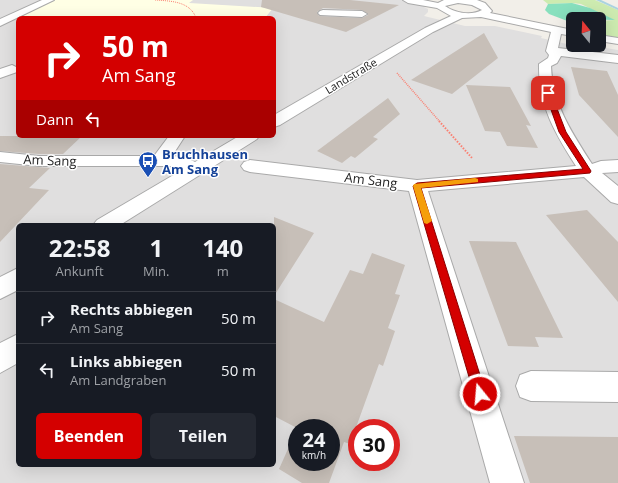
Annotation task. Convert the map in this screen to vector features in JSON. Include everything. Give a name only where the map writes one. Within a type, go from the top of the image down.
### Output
[{"type":"street","points":[[0,23],[49,0]]},
{"type":"street","points":[[324,0],[323,14],[362,14]]},
{"type":"street","points":[[408,0],[444,6],[465,0],[535,24],[566,31]]},
{"type":"street","points":[[428,0],[462,15],[484,7]]},
{"type":"street","name":"Landstraße","points":[[428,30],[444,6]]},
{"type":"street","name":"Landstraße","points":[[276,121],[428,30],[462,15]]},
{"type":"street","points":[[557,29],[552,51],[554,55],[553,60],[545,64],[545,81],[551,105],[562,132],[588,171],[618,197]]},
{"type":"street","points":[[606,39],[618,41]]},
{"type":"street","points":[[552,51],[618,59]]},
{"type":"street","points":[[0,74],[12,69]]},
{"type":"street","points":[[159,161],[176,138]]},
{"type":"street","points":[[107,223],[194,169],[248,138]]},
{"type":"street","name":"Am Sang","points":[[0,158],[39,161],[179,161],[194,169]]},
{"type":"street","name":"Am Sang","points":[[250,166],[417,186],[588,171],[601,167],[618,166]]},
{"type":"street","points":[[417,186],[507,483]]},
{"type":"street","points":[[0,289],[16,279]]},
{"type":"street","points":[[0,359],[16,348]]},
{"type":"street","points":[[531,386],[618,387]]},
{"type":"path","points":[[155,0],[170,1],[189,7],[195,13],[196,16]]},
{"type":"path","points":[[394,69],[490,180]]},
{"type":"shaded area","points":[[0,0],[429,0],[424,7],[428,9],[428,12],[424,16],[465,26],[495,26],[542,36],[541,38],[566,44],[566,52],[606,52],[606,48],[618,50],[618,483],[0,483]]},
{"type":"shaded area","points":[[55,0],[193,0],[189,3],[273,8],[267,16],[20,16]]},
{"type":"green space","points":[[543,0],[595,0],[618,10],[618,38],[606,36],[606,21],[614,20],[606,16],[606,12],[598,12],[581,4],[548,4]]},
{"type":"green space","points":[[572,3],[598,12],[566,12],[566,20],[549,14],[545,10],[548,4]]},
{"type":"green space","points":[[606,16],[615,20],[606,20]]},
{"type":"building","points":[[262,0],[350,0],[399,5],[346,32],[261,7]],"holes":[[[323,8],[362,10],[368,15],[362,18],[319,16],[317,12]]]},
{"type":"building","points":[[484,33],[498,58],[452,94],[411,80]]},
{"type":"building","points":[[571,67],[607,71],[618,95],[618,137],[579,95]]},
{"type":"building","points":[[466,85],[510,87],[531,126],[526,125],[538,148],[507,146],[500,132],[485,131]]},
{"type":"building","points":[[388,98],[400,114],[373,137],[378,139],[355,158],[351,156],[342,163],[317,151]]},
{"type":"building","points":[[0,136],[16,136],[16,138],[80,138],[63,154],[0,151]]},
{"type":"building","points":[[0,164],[50,168],[29,188],[49,190],[18,223],[16,223],[16,225],[0,242]]},
{"type":"building","points":[[587,210],[618,242],[618,302],[546,215]]},
{"type":"building","points":[[274,217],[314,233],[276,293],[276,223],[274,223]]},
{"type":"building","points":[[469,241],[516,242],[563,338],[535,337],[539,347],[508,346]]},
{"type":"building","points":[[372,253],[405,265],[395,294],[400,295],[388,328],[395,331],[383,366],[379,364],[359,419],[348,419],[348,443],[344,442],[340,453],[340,419],[288,419],[288,423],[276,417],[276,300],[324,322],[350,270],[363,274]]},
{"type":"building","points":[[514,436],[618,437],[618,483],[530,483]]},
{"type":"building","points":[[288,449],[288,471],[333,471],[329,483],[302,483],[279,469]]},
{"type":"waterway","points":[[598,0],[618,9]]},
{"type":"slow traffic","points":[[427,221],[417,186],[475,181]]},
{"type":"place","name":"Bruchhausen Am Sang","points":[[148,178]]},
{"type":"route","points":[[480,394],[417,186],[588,171],[562,132],[551,105],[548,93]]}]
